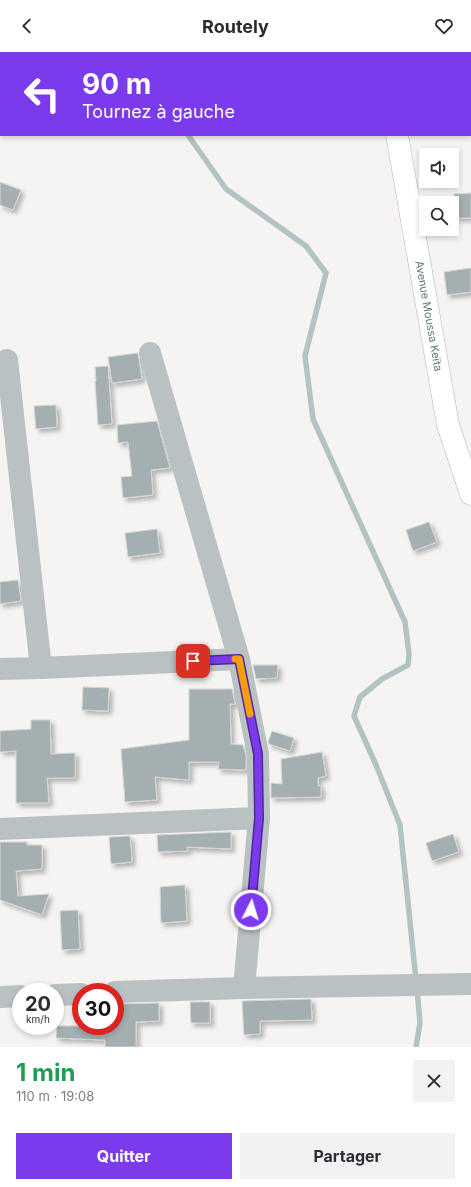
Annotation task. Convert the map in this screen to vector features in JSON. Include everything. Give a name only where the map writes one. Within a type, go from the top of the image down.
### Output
[{"type":"main road","name":"Avenue Moussa Keïta","points":[[397,136],[448,425],[471,494]]},
{"type":"street","points":[[150,353],[239,659],[258,754],[259,818],[244,988]]},
{"type":"street","points":[[7,360],[41,668]]},
{"type":"street","points":[[0,669],[239,659]]},
{"type":"street","points":[[0,829],[259,818]]},
{"type":"street","points":[[124,992],[471,984]]},
{"type":"street","points":[[0,997],[12,996]]},
{"type":"building","points":[[0,182],[21,190],[13,210],[0,205]]},
{"type":"building","points":[[471,193],[471,218],[459,218],[459,196],[454,196],[454,194]]},
{"type":"building","points":[[471,268],[471,292],[447,295],[444,272]]},
{"type":"building","points":[[138,353],[142,379],[112,383],[108,357]]},
{"type":"building","points":[[108,366],[112,424],[98,425],[95,367]]},
{"type":"building","points":[[56,405],[57,427],[36,429],[34,406]]},
{"type":"building","points":[[157,421],[170,468],[151,470],[153,495],[123,498],[121,477],[132,476],[128,442],[118,443],[117,425]]},
{"type":"building","points":[[429,522],[437,542],[413,551],[406,530]]},
{"type":"building","points":[[157,529],[160,553],[128,557],[125,533]]},
{"type":"building","points":[[18,580],[21,601],[0,604],[0,582]]},
{"type":"building","points":[[253,665],[278,665],[277,678],[256,679]]},
{"type":"building","points":[[83,687],[109,688],[108,711],[82,710]]},
{"type":"building","points":[[189,689],[232,689],[235,704],[230,704],[231,744],[243,745],[246,755],[246,770],[218,769],[219,762],[189,762],[189,780],[155,777],[157,800],[125,802],[121,749],[189,740]]},
{"type":"building","points":[[31,720],[50,720],[51,754],[75,753],[75,778],[47,778],[49,803],[16,803],[16,751],[0,752],[0,731],[31,729]]},
{"type":"building","points":[[272,731],[294,738],[290,751],[269,744],[268,742]]},
{"type":"building","points":[[322,752],[326,776],[318,778],[318,786],[321,786],[321,797],[271,798],[271,783],[282,784],[281,759]]},
{"type":"building","points":[[231,832],[231,849],[187,847],[188,851],[158,852],[157,835]]},
{"type":"building","points":[[453,834],[459,852],[432,861],[426,843]]},
{"type":"building","points":[[130,836],[132,862],[111,864],[109,837]]},
{"type":"building","points":[[0,842],[27,842],[27,845],[42,845],[42,869],[16,871],[18,896],[49,894],[42,915],[0,900]]},
{"type":"building","points":[[185,885],[187,921],[161,923],[160,887]]},
{"type":"building","points":[[78,910],[80,949],[62,950],[60,911]]},
{"type":"building","points":[[311,999],[312,1020],[260,1021],[260,1034],[244,1035],[242,1001]]},
{"type":"building","points":[[190,1002],[210,1002],[210,1023],[191,1023]]},
{"type":"building","points":[[159,1003],[159,1021],[136,1022],[136,1047],[105,1047],[105,1040],[56,1038],[56,1035],[64,1035],[64,1026],[72,1026],[72,1035],[124,1035],[124,1004]]},
{"type":"waterway","points":[[189,136],[226,189],[306,246],[326,273],[305,356],[313,419],[405,622],[409,654],[408,665],[382,679],[360,697],[354,716],[376,765],[400,825],[416,980]]},
{"type":"waterway","points":[[416,1047],[420,1023],[417,989]]},
{"type":"slow traffic","points":[[235,659],[239,659],[250,714]]},
{"type":"route","points":[[193,661],[239,659],[258,754],[259,818],[251,910]]}]
